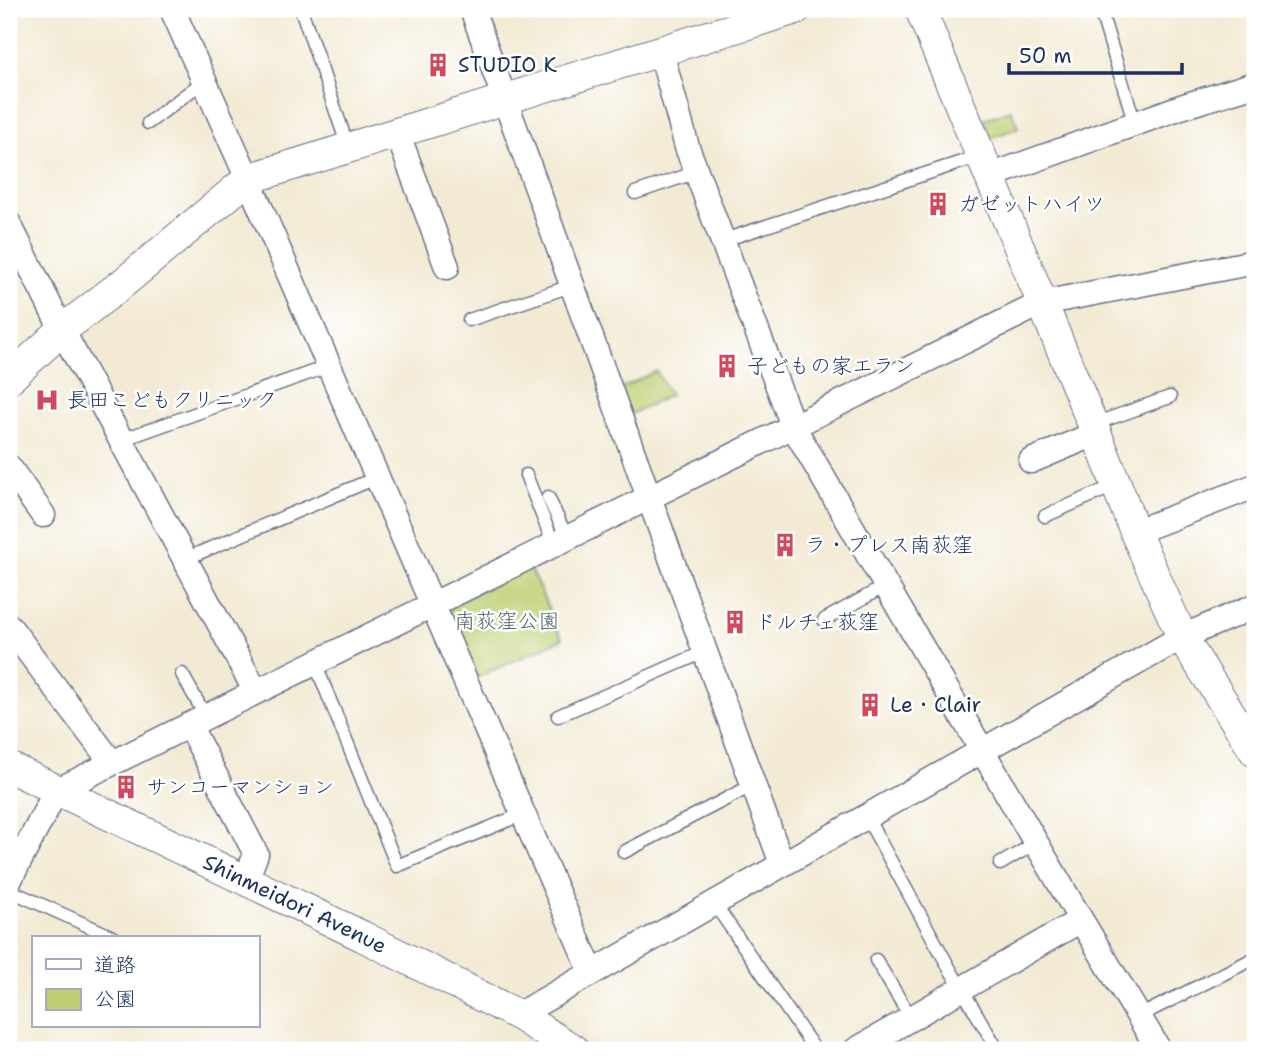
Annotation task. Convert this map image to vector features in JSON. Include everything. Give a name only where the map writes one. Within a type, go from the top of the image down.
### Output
[{"type":"street","points":[[172,9],[592,973]]},
{"type":"street","points":[[472,9],[782,864]]},
{"type":"street","points":[[9,379],[62,330],[122,284],[248,179],[796,9]]},
{"type":"street","points":[[920,9],[1095,429],[1135,532],[1182,637],[1255,752]]},
{"type":"street","points":[[661,52],[687,147],[793,426],[1159,1050]]},
{"type":"street","points":[[985,166],[1135,124],[1255,84]]},
{"type":"street","points":[[397,132],[447,267]]},
{"type":"street","points":[[9,224],[62,330],[257,692]]},
{"type":"street","points":[[9,881],[56,791],[112,763],[1042,303],[1255,262]]},
{"type":"street","points":[[1031,461],[1095,429]]},
{"type":"street","points":[[9,467],[43,515]]},
{"type":"street","points":[[1135,532],[1255,486]]},
{"type":"street","points":[[518,1015],[1182,637],[1255,606]]},
{"type":"street","points":[[9,626],[112,763]]},
{"type":"street","points":[[197,721],[257,855],[246,882]]},
{"type":"street","name":"Shinmeidori Avenue","points":[[9,767],[362,936],[518,1015],[574,1050]]},
{"type":"street","points":[[856,1050],[1080,919]]},
{"type":"lane","points":[[301,9],[348,148]]},
{"type":"lane","points":[[1100,9],[1135,124]]},
{"type":"lane","points":[[148,122],[204,80]]},
{"type":"lane","points":[[724,240],[985,166]]},
{"type":"lane","points":[[635,193],[697,172]]},
{"type":"lane","points":[[469,320],[571,286]]},
{"type":"lane","points":[[121,440],[329,366]]},
{"type":"lane","points":[[1095,429],[1170,397]]},
{"type":"lane","points":[[526,475],[560,541]]},
{"type":"lane","points":[[185,559],[378,477]]},
{"type":"lane","points":[[1045,516],[1117,485]]},
{"type":"lane","points":[[548,497],[560,541]]},
{"type":"lane","points":[[824,620],[887,585]]},
{"type":"lane","points":[[558,716],[704,652]]},
{"type":"lane","points":[[315,663],[397,866],[523,814]]},
{"type":"lane","points":[[182,674],[197,721]]},
{"type":"lane","points":[[624,852],[753,785]]},
{"type":"lane","points":[[866,816],[998,1050]]},
{"type":"lane","points":[[1000,864],[1036,843]]},
{"type":"lane","points":[[9,890],[111,936]]},
{"type":"lane","points":[[714,903],[816,1050]]},
{"type":"lane","points":[[1139,1016],[1255,958]]},
{"type":"lane","points":[[876,960],[911,1018]]},
{"type":"green space","points":[[1011,110],[1018,128],[990,138],[984,119]]},
{"type":"green space","points":[[656,371],[670,395],[625,417],[616,391]]},
{"type":"green space","name":"南荻窪公園","points":[[530,568],[562,639],[476,678],[448,614],[452,604]]},
{"type":"place","name":"STUDIO K","points":[[438,65]]},
{"type":"place","name":"ガゼットハイツ","points":[[938,204]]},
{"type":"place","name":"子どもの家エラン","points":[[727,366]]},
{"type":"place","name":"長田こどもクリニック","points":[[47,400]]},
{"type":"place","name":"ラ・プレス南荻窪","points":[[785,545]]},
{"type":"place","name":"ドルチェ荻窪","points":[[735,622]]},
{"type":"place","name":"Le・Clair","points":[[870,705]]},
{"type":"place","name":"サンコーマンション","points":[[126,787]]}]
